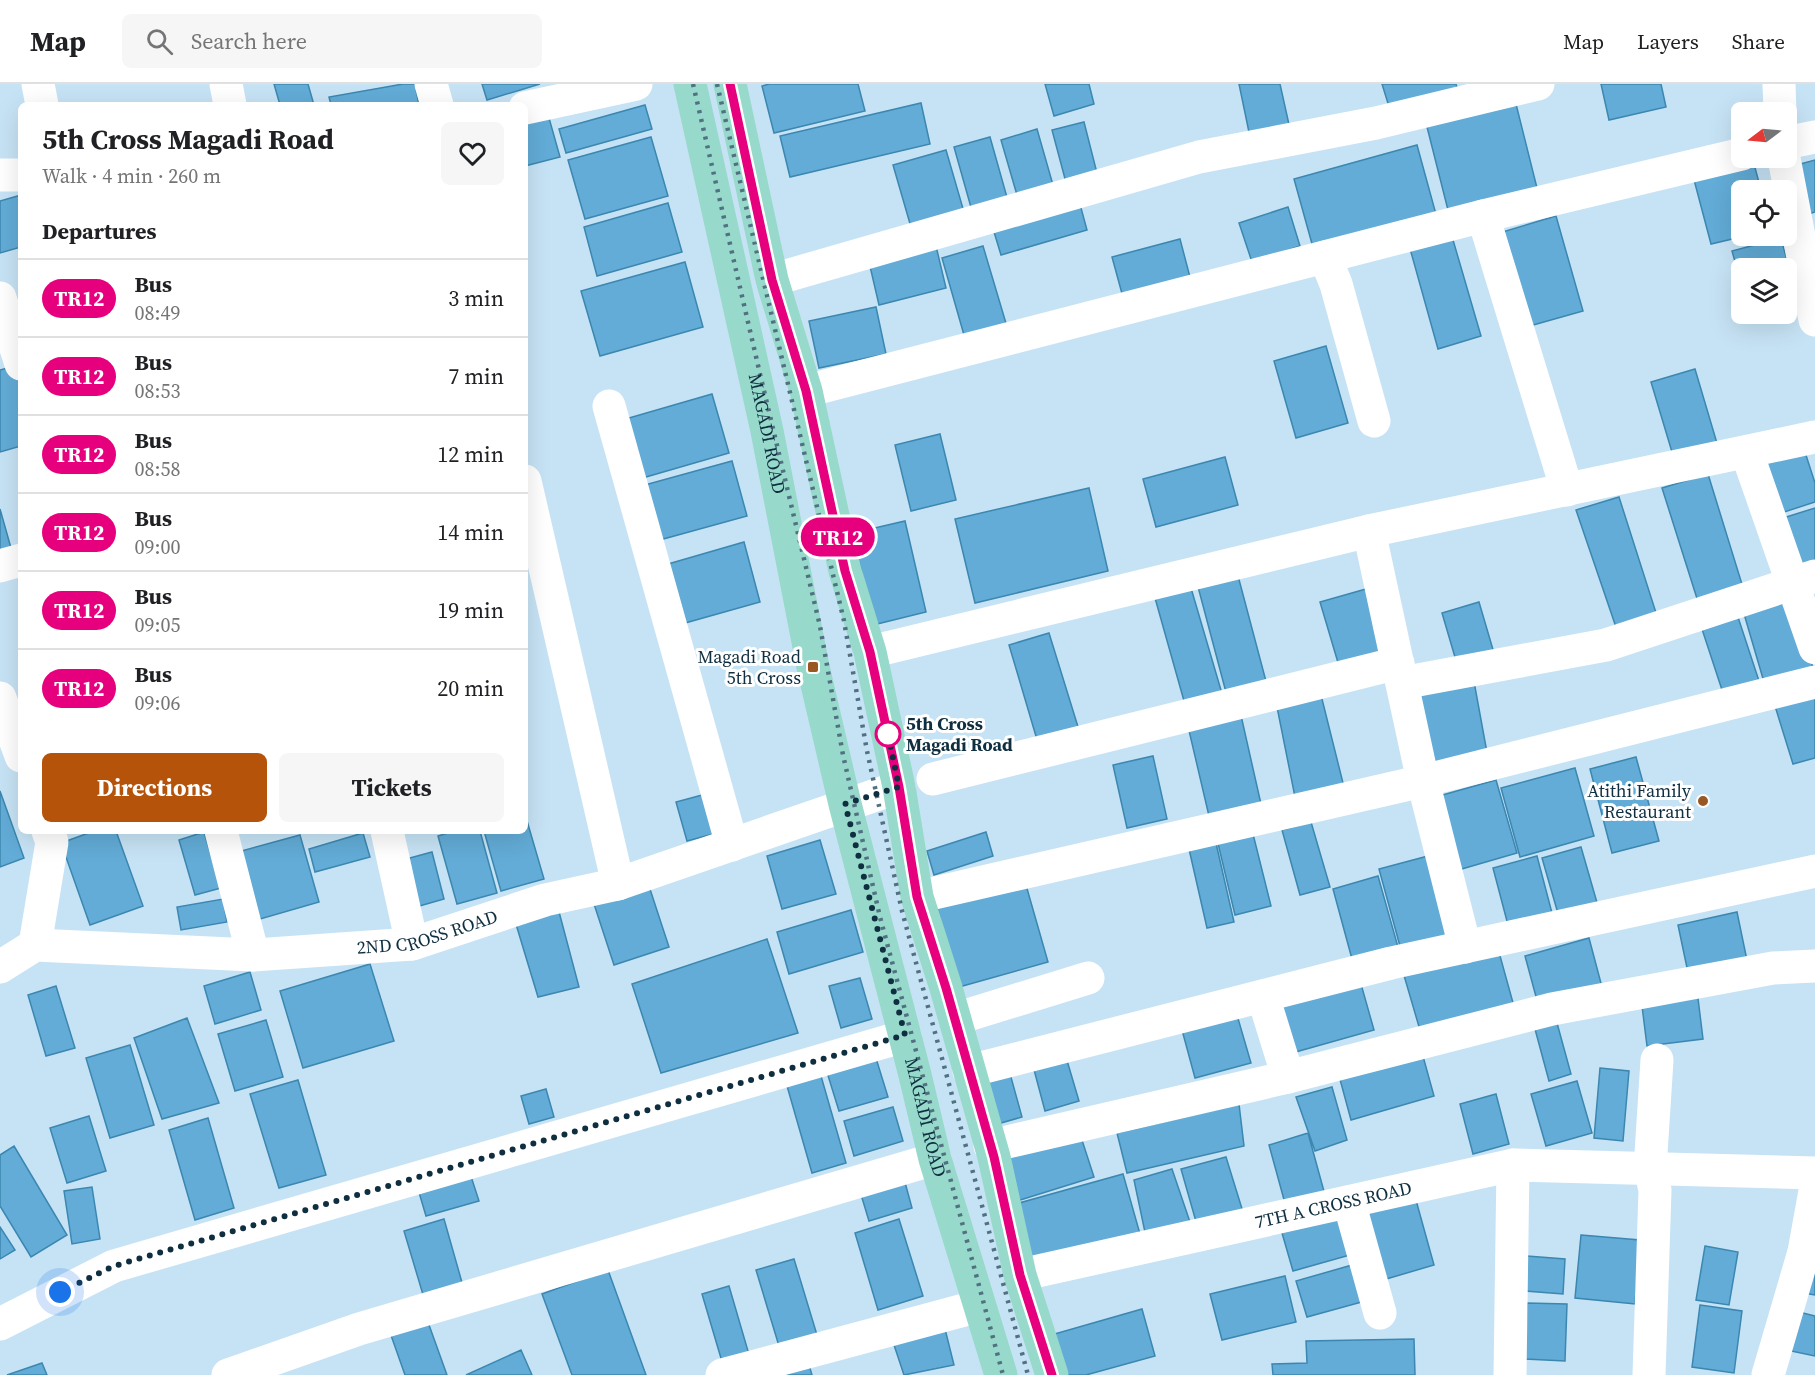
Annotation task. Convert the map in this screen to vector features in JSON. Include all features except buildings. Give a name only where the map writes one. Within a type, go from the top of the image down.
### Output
[{"type":"main road","name":"MAGADI ROAD","points":[[690,84],[766,431],[813,668],[845,804],[935,1159],[1000,1375]]},
{"type":"main road","points":[[730,84],[772,280],[806,391],[845,571],[870,652],[899,787],[917,897],[955,1019],[990,1146],[1020,1275],[1052,1375]]},
{"type":"street","points":[[38,84],[41,102]]},
{"type":"street","points":[[226,84],[229,102]]},
{"type":"street","points":[[431,84],[436,102]]},
{"type":"street","points":[[528,107],[636,84]]},
{"type":"street","points":[[772,280],[1199,157],[1376,123],[1538,84]]},
{"type":"street","points":[[1779,84],[1780,102]]},
{"type":"street","points":[[1797,140],[1815,136]]},
{"type":"street","points":[[806,391],[1483,216],[1731,157]]},
{"type":"street","points":[[1786,168],[1814,310]]},
{"type":"street","points":[[0,175],[18,175]]},
{"type":"street","points":[[1483,216],[1567,490]]},
{"type":"street","points":[[1325,257],[1336,284],[1374,421]]},
{"type":"street","points":[[0,298],[18,355]]},
{"type":"street","points":[[609,406],[732,845]]},
{"type":"street","points":[[870,652],[1369,531],[1815,437]]},
{"type":"street","points":[[1747,453],[1804,580],[1815,648]]},
{"type":"street","points":[[528,494],[618,884]]},
{"type":"street","points":[[1369,531],[1423,781],[1465,946]]},
{"type":"street","points":[[0,566],[18,561]]},
{"type":"street","points":[[933,779],[1400,673],[1606,645],[1804,580]]},
{"type":"street","points":[[917,897],[1423,781],[1815,682]]},
{"type":"street","points":[[0,698],[18,748]]},
{"type":"street","name":"2ND CROSS ROAD","points":[[35,945],[253,955],[411,944],[545,900],[618,884],[899,787]]},
{"type":"street","points":[[0,967],[35,945],[52,842],[49,834]]},
{"type":"street","points":[[222,834],[253,955]]},
{"type":"street","points":[[388,834],[411,944]]},
{"type":"street","points":[[969,1071],[1391,963],[1815,871]]},
{"type":"street","points":[[990,1146],[1288,1077],[1552,1009],[1773,968],[1815,966]]},
{"type":"street","points":[[955,1019],[1088,978]]},
{"type":"street","points":[[1263,996],[1288,1077]]},
{"type":"street","points":[[0,1324],[114,1266],[905,1035]]},
{"type":"street","points":[[1650,1375],[1655,1190],[1650,1169],[1656,1060]]},
{"type":"street","points":[[228,1375],[359,1329],[935,1159]]},
{"type":"street","points":[[1510,1375],[1513,1165]]},
{"type":"street","name":"7TH A CROSS ROAD","points":[[1020,1275],[1513,1165],[1815,1173]]},
{"type":"street","points":[[1768,1375],[1810,1253],[1815,1191]]},
{"type":"street","points":[[1349,1202],[1380,1313]]},
{"type":"street","points":[[722,1375],[979,1306]]},
{"type":"railway","points":[[693,84],[820,626],[843,755],[880,917],[1003,1375]]},
{"type":"railway","points":[[717,84],[844,621],[867,751],[902,911],[1028,1375]]},
{"type":"bus line","name":"TR12","points":[[730,84],[772,280],[806,391],[845,571],[870,652],[899,787],[917,897],[946,988],[994,1157],[1020,1275],[1052,1375]]},
{"type":"place","name":"Magadi Road 5th Cross","points":[[813,667]]},
{"type":"place","name":"5th Cross Magadi Road","points":[[888,734]]},
{"type":"place","name":"Atithi Family Restaurant","points":[[1703,801]]},
{"type":"route","points":[[60,1292],[114,1266],[905,1035],[845,804],[899,787],[888,734]]}]
